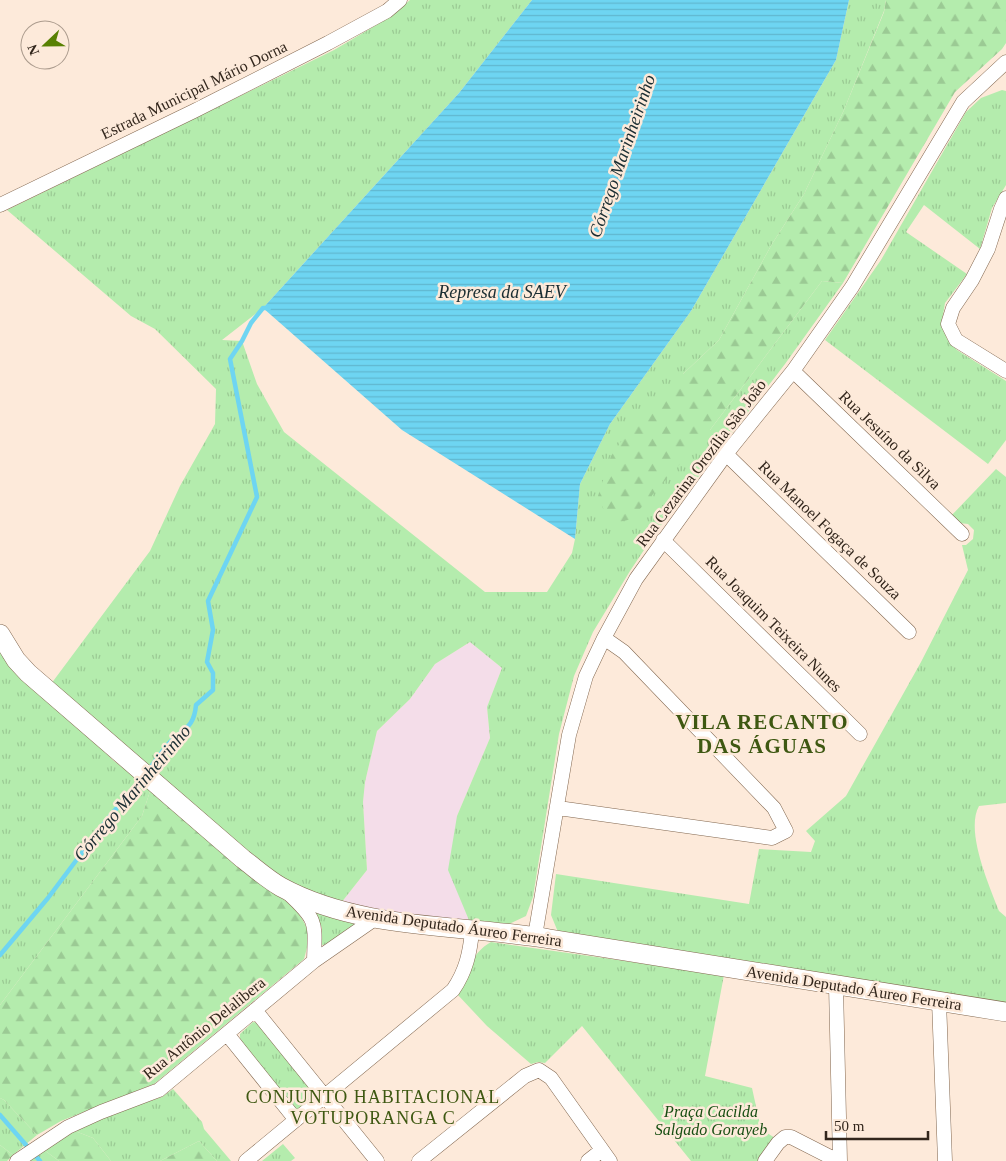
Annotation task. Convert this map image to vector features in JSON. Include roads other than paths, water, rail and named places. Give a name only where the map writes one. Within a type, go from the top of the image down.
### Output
[{"type":"main road","name":"Avenida Deputado Áureo Ferreira","points":[[0,634],[16,660],[28,673],[243,858],[280,886],[339,911],[472,931],[535,936],[1006,1012]]},
{"type":"street","name":"Estrada Municipal Mário Dorna","points":[[0,205],[194,111],[328,43],[387,11],[400,0]]},
{"type":"street","name":"Rua Cezarina Orozília São João","points":[[535,936],[570,735],[586,676],[604,638],[636,579],[663,540],[726,454],[793,371],[852,287],[963,102],[1006,62]]},
{"type":"street","points":[[1006,198],[988,249],[972,280],[953,308],[948,324],[956,340],[1006,371]]},
{"type":"street","name":"Rua Jesuíno da Silva","points":[[793,371],[962,534]]},
{"type":"street","name":"Rua Manoel Fogaça de Souza","points":[[726,454],[909,632]]},
{"type":"street","name":"Rua Joaquim Teixeira Nunes","points":[[663,540],[860,734]]},
{"type":"street","points":[[558,808],[772,838],[786,831],[774,808],[624,652],[604,638]]},
{"type":"street","points":[[280,886],[311,916],[315,929],[314,961]]},
{"type":"street","name":"Rua Antônio Delalibera","points":[[18,1161],[68,1128],[101,1112],[159,1090],[314,961],[376,918]]},
{"type":"street","points":[[246,1161],[453,990],[462,977],[469,956],[472,931]]},
{"type":"street","points":[[765,1161],[785,1137],[791,1137],[839,1161],[836,986]]},
{"type":"street","points":[[939,1001],[945,1161]]},
{"type":"street","points":[[255,1010],[377,1161]]},
{"type":"street","points":[[227,1034],[296,1120]]},
{"type":"street","points":[[419,1161],[525,1076],[539,1070],[551,1078],[606,1156],[588,1161]]},
{"type":"water","name":"Represa da SAEV","points":[[532,0],[849,0],[836,60],[691,311],[610,424],[580,484],[575,539],[402,430],[263,308],[459,93]]},
{"type":"waterway","name":"Córrego Marinheirinho","points":[[148,771],[161,752],[191,723],[196,705],[213,690],[213,673],[207,662],[213,630],[208,601],[257,497],[230,359],[251,323],[263,308],[269,308]]},
{"type":"waterway","name":"Córrego Marinheirinho","points":[[0,955],[48,898],[105,822],[143,777]]},
{"type":"waterway","points":[[0,1115],[40,1161]]},
{"type":"district","name":"VILA RECANTO DAS ÁGUAS","points":[[762,734]]},
{"type":"district","name":"CONJUNTO HABITACIONAL VOTUPORANGA C","points":[[373,1107]]},
{"type":"park label","name":"Praça Cacilda Salgado Gorayeb","points":[[711,1120]]}]
